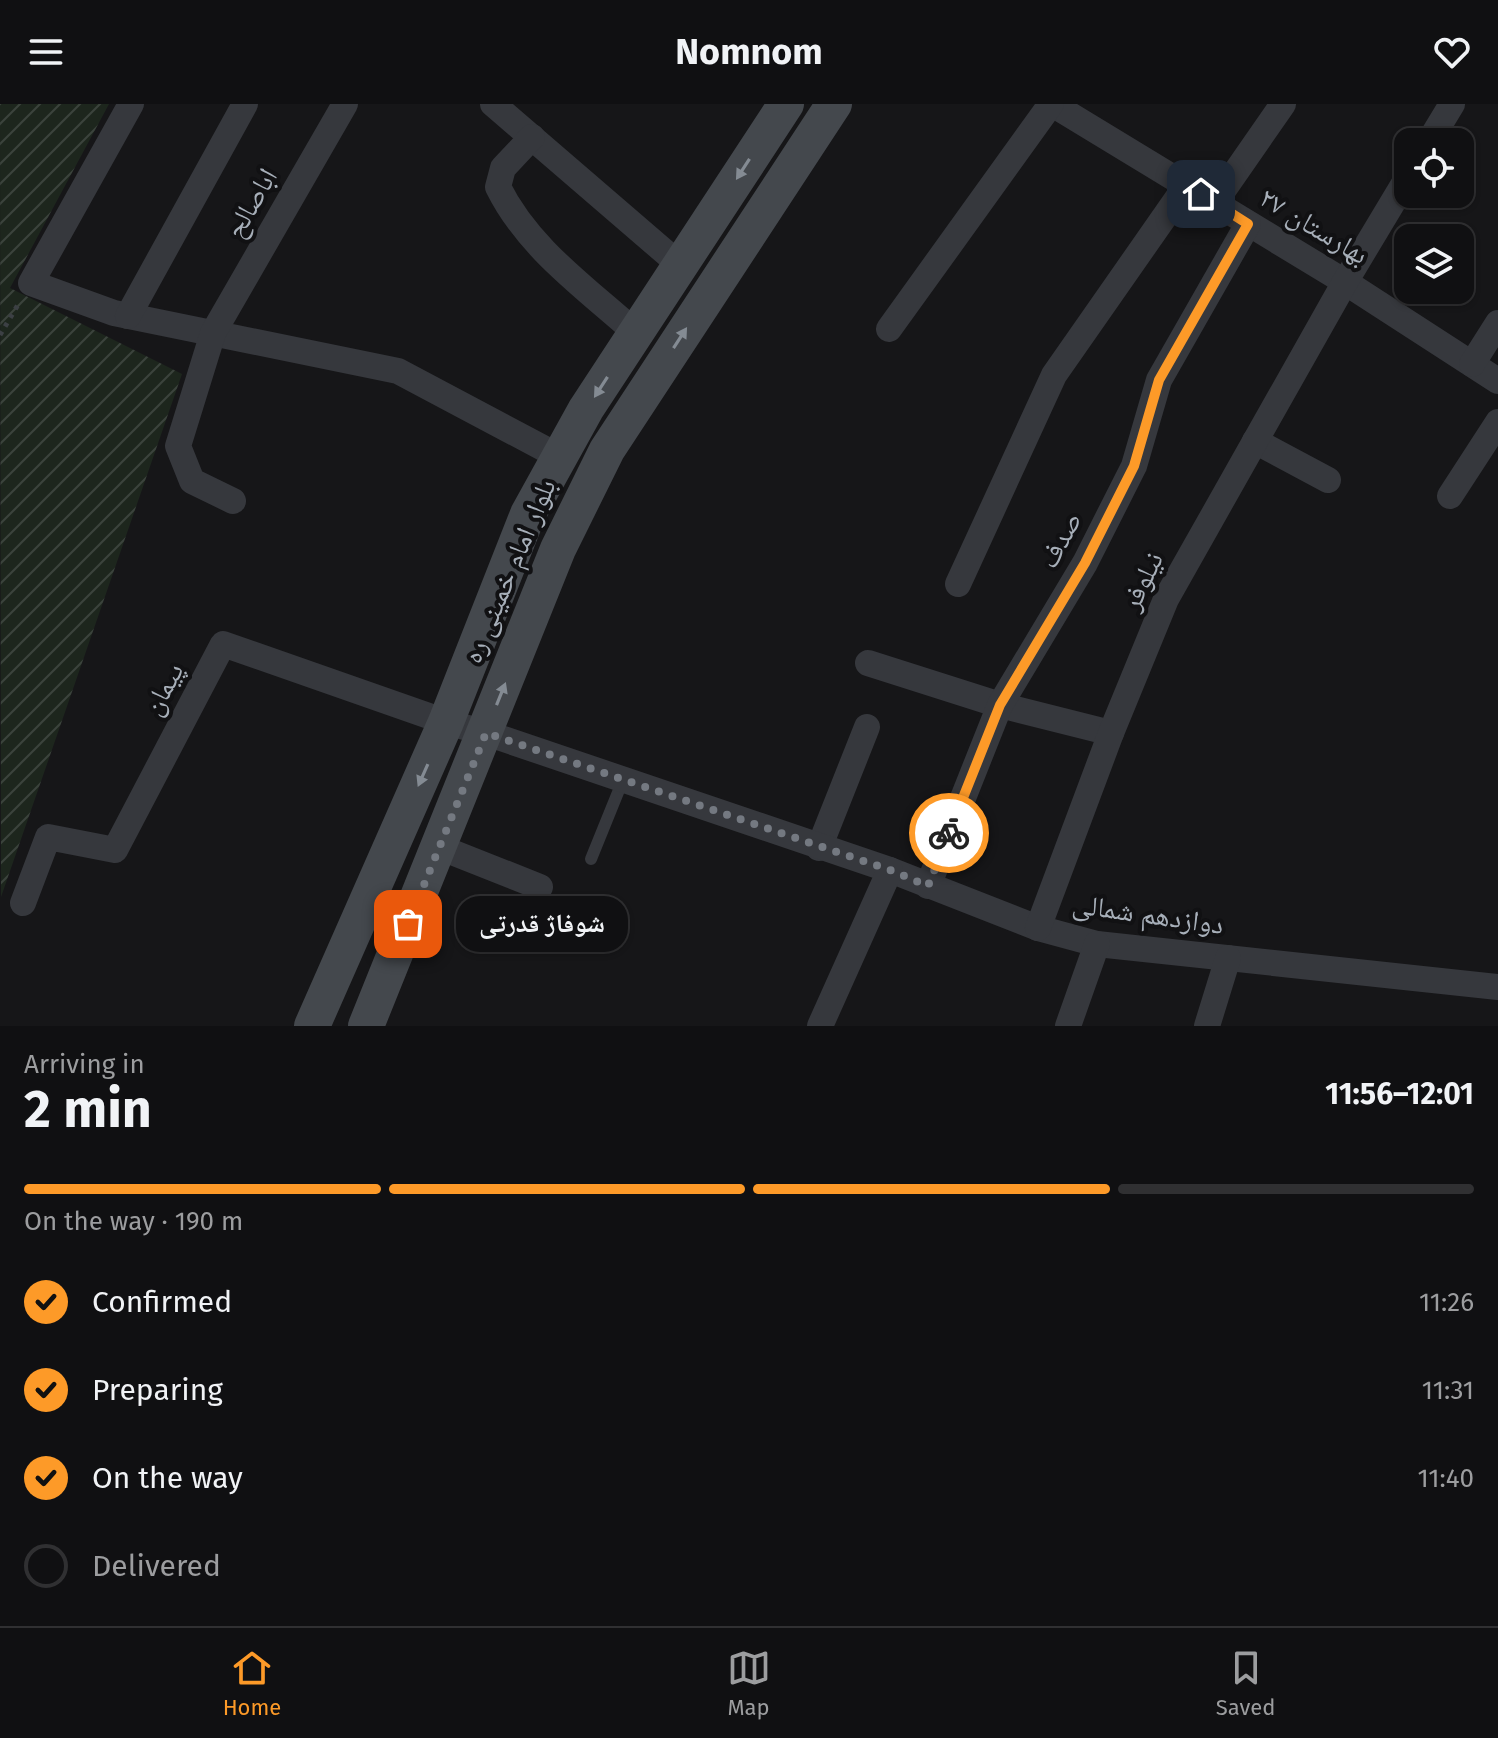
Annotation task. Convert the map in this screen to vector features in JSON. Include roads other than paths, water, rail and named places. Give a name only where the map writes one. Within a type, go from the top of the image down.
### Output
[{"type":"main road","name":"بلوار امام خمینی ره","points":[[312,1026],[446,722],[528,514],[586,409],[786,104]]},
{"type":"main road","name":"بلوار امام خمینی ره","points":[[366,1026],[558,549],[607,450],[834,104]]},
{"type":"street","points":[[131,104],[31,283],[114,313],[398,371],[560,457]]},
{"type":"street","points":[[128,316],[245,104]]},
{"type":"street","name":"اباصالح","points":[[233,501],[192,481],[178,446],[213,333],[345,104]]},
{"type":"street","points":[[493,104],[680,265]]},
{"type":"street","points":[[889,329],[1052,104]]},
{"type":"street","name":"بهارستان ۲۷","points":[[1052,104],[1345,282],[1498,381]]},
{"type":"street","points":[[1215,202],[1283,104]]},
{"type":"street","points":[[1437,128],[1452,104]]},
{"type":"street","points":[[532,137],[503,168],[498,187],[508,208],[531,239],[636,333]]},
{"type":"street","points":[[958,584],[1054,375],[1186,186]]},
{"type":"street","name":"نیلوفر","points":[[1038,928],[1111,733],[1166,599],[1394,200]]},
{"type":"street","name":"صدف","points":[[928,886],[1000,705],[1085,563],[1134,466],[1159,380],[1248,224]]},
{"type":"street","points":[[1472,364],[1498,323]]},
{"type":"street","points":[[1450,496],[1498,422]]},
{"type":"street","points":[[1255,441],[1328,480]]},
{"type":"street","name":"پیمان","points":[[23,903],[48,837],[115,850],[223,644],[446,722]]},
{"type":"street","points":[[868,663],[1000,705],[1111,733]]},
{"type":"street","name":"دوازدهم شمالی","points":[[446,722],[890,870],[1038,928],[1097,944],[1498,987]]},
{"type":"street","points":[[819,848],[867,727]]},
{"type":"street","points":[[439,847],[540,887]]},
{"type":"street","points":[[820,1026],[890,870]]},
{"type":"street","points":[[1068,1026],[1097,944]]},
{"type":"street","points":[[1207,1026],[1228,958]]},
{"type":"lane","points":[[591,859],[623,780]]},
{"type":"place","name":"شوفاژ قدرتی","points":[[408,924]]}]
